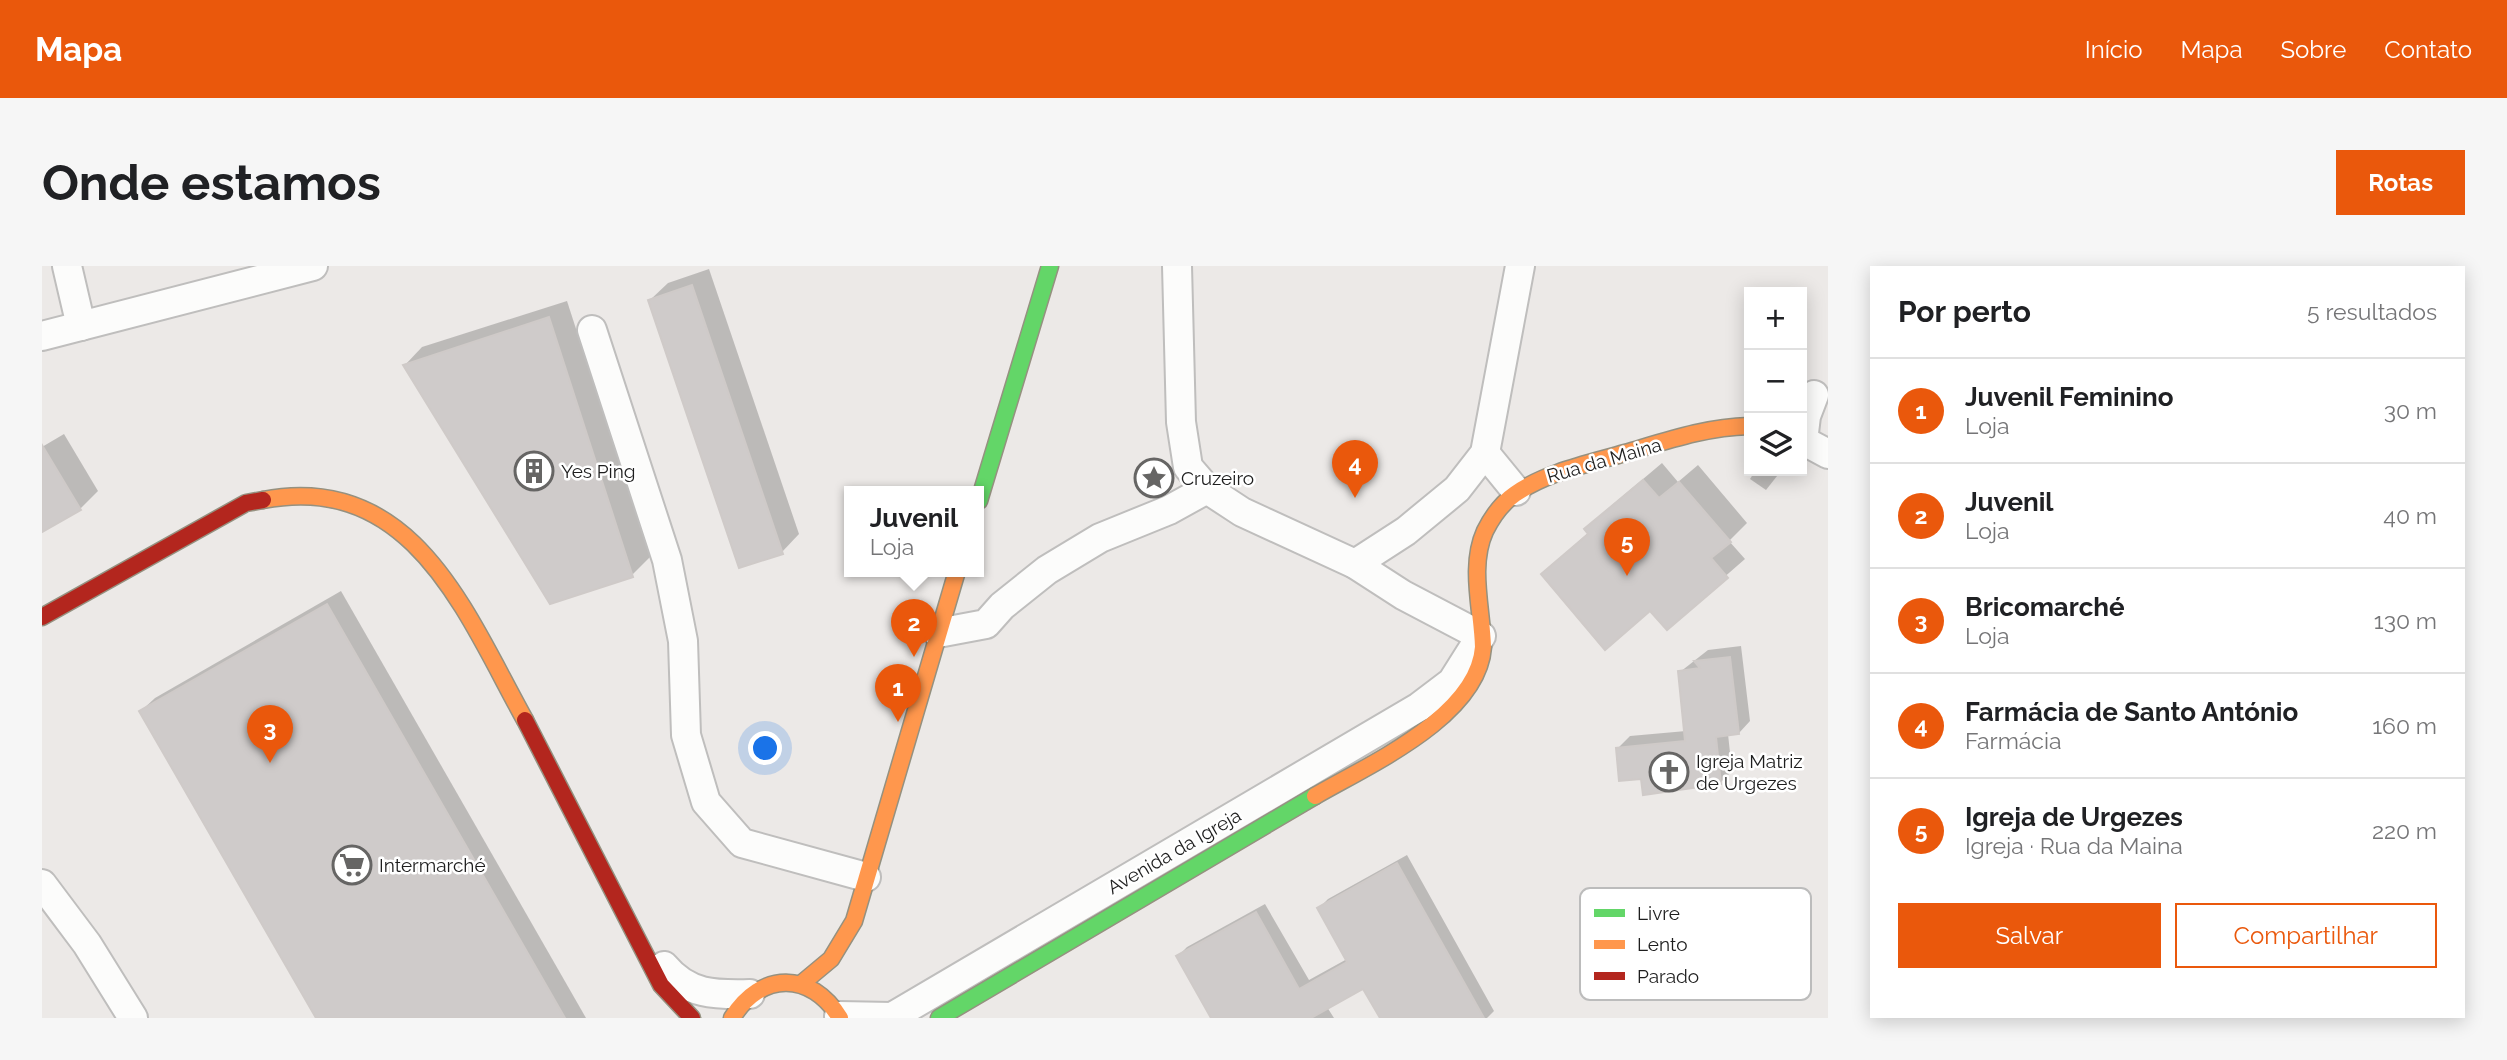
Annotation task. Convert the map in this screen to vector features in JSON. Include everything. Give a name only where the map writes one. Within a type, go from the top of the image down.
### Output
[{"type":"street","points":[[66,266],[81,326]]},
{"type":"street","points":[[42,336],[313,266]]},
{"type":"street","points":[[983,486],[1050,266]]},
{"type":"street","points":[[1177,266],[1181,422],[1188,467],[1207,489],[1242,512],[1355,564],[1403,595],[1481,636]]},
{"type":"street","points":[[1355,564],[1406,531],[1457,489],[1485,453],[1520,266]]},
{"type":"street","points":[[592,330],[667,560],[683,641],[685,735],[706,802],[742,843],[866,877]]},
{"type":"street","points":[[1807,413],[1815,393]]},
{"type":"street","name":"Rua da Maina","points":[[1483,536],[1493,517],[1517,491],[1552,473],[1744,425]]},
{"type":"street","points":[[1807,443],[1828,454]]},
{"type":"street","points":[[1485,453],[1517,491]]},
{"type":"street","points":[[939,633],[986,624],[1002,606],[1047,570],[1100,538],[1169,510],[1207,489]]},
{"type":"street","points":[[47,618],[208,522],[246,503],[273,496],[308,495],[352,506],[389,524],[425,553],[457,602],[524,718],[661,985],[692,1018]]},
{"type":"street","name":"Avenida da Igreja","points":[[939,1018],[1425,731],[1450,708],[1475,675],[1483,659],[1476,572],[1483,536]]},
{"type":"street","points":[[848,961],[854,921],[866,877],[955,577]]},
{"type":"street","name":"Avenida da Igreja","points":[[838,1013],[892,1017],[1419,707],[1452,682],[1481,636]]},
{"type":"street","points":[[42,884],[87,944],[133,1018]]},
{"type":"street","points":[[801,984],[831,959],[854,921]]},
{"type":"street","points":[[632,925],[672,976],[690,989],[712,995],[750,994],[775,983],[801,984],[819,992],[838,1013]]},
{"type":"street","points":[[838,1013],[842,985]]},
{"type":"street","points":[[732,1018],[750,994]]},
{"type":"building","points":[[692,285],[783,554],[739,568],[648,300]]},
{"type":"building","name":"Yes Ping","points":[[549,317],[633,577],[550,604],[403,365]]},
{"type":"building","points":[[42,445],[81,510],[42,532]]},
{"type":"building","points":[[1643,480],[1659,498],[1679,482],[1731,542],[1711,558],[1728,578],[1667,630],[1650,611],[1605,650],[1541,574],[1588,534],[1584,529]]},
{"type":"building","name":"Intermarché","points":[[327,604],[565,1018],[316,1018],[139,711]]},
{"type":"building","points":[[1730,657],[1739,734],[1716,737],[1721,784],[1643,795],[1641,779],[1619,781],[1616,748],[1685,741],[1678,671],[1700,668],[1694,661]]},
{"type":"building","points":[[1397,863],[1484,1018],[1380,1018],[1363,989],[1311,1018],[1211,1018],[1176,956],[1256,912],[1299,989],[1347,962],[1317,908]]},
{"type":"traffic: fast","points":[[984,486],[1050,266]]},
{"type":"traffic: fast","points":[[939,1018],[1315,796]]},
{"type":"traffic: slow","points":[[1315,796],[1417,736],[1442,717],[1462,695],[1477,672],[1483,647],[1477,573],[1480,544],[1491,521],[1510,498],[1540,480],[1582,465],[1686,435],[1744,426]]},
{"type":"traffic: slow","points":[[263,500],[315,497],[359,507],[396,529],[428,559],[456,596],[525,720]]},
{"type":"traffic: slow","points":[[801,984],[831,959],[854,921],[955,577]]},
{"type":"traffic: slow","points":[[732,1018],[757,992],[771,985],[786,983],[801,985],[815,992],[840,1018]]},
{"type":"traffic: jam","points":[[42,617],[246,503],[263,500]]},
{"type":"traffic: jam","points":[[525,720],[661,985],[692,1018]]},
{"type":"place","name":"Yes Ping","points":[[534,471]]},
{"type":"place","name":"Cruzeiro","points":[[1154,478]]},
{"type":"place","name":"Farmácia de Santo António","points":[[1355,498]]},
{"type":"place","name":"Igreja de Urgezes","points":[[1627,576]]},
{"type":"place","name":"Juvenil","points":[[914,657]]},
{"type":"place","name":"Juvenil Feminino","points":[[898,722]]},
{"type":"place","name":"Bricomarché","points":[[270,763]]},
{"type":"place","name":"Igreja Matriz de Urgezes","points":[[1669,772]]},
{"type":"place","name":"Intermarché","points":[[352,865]]}]
